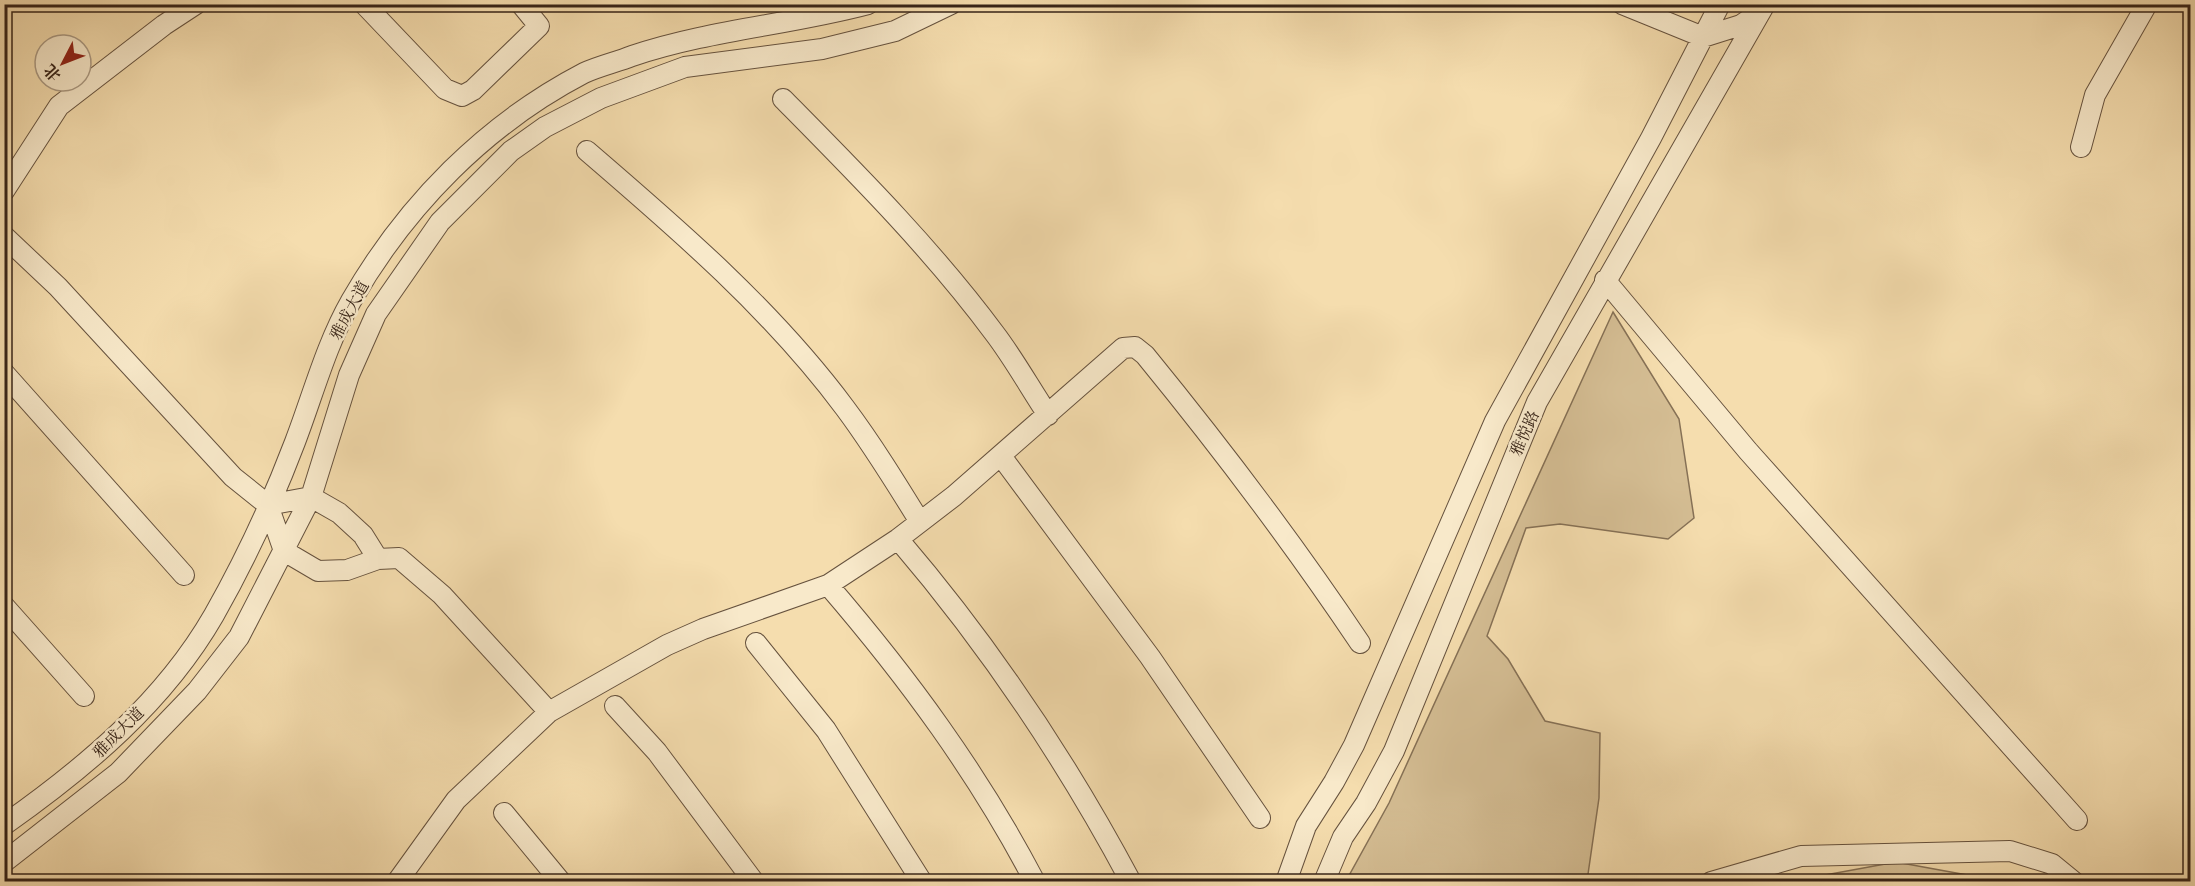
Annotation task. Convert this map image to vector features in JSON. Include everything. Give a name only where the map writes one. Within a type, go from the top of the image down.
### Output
[{"type":"street","points":[[4,191],[59,106],[164,25],[196,4]]},
{"type":"street","points":[[364,4],[445,88],[462,96],[473,90],[539,26],[521,4]]},
{"type":"street","name":"雅成大道","points":[[4,825],[101,750],[175,671],[213,616],[268,505],[295,443],[322,365],[350,302],[388,242],[423,200],[494,130],[530,105],[587,72],[677,41],[811,19],[868,4]]},
{"type":"street","points":[[4,862],[118,773],[196,691],[239,638],[311,497],[349,375],[376,315],[440,222],[511,152],[545,127],[601,98],[685,67],[832,46],[895,31],[951,4]]},
{"type":"street","points":[[1622,4],[1703,37],[1741,25],[1763,6]]},
{"type":"street","name":"雅悦路","points":[[1286,882],[1306,826],[1354,745],[1495,421],[1651,138],[1720,4]]},
{"type":"street","points":[[2081,147],[2095,95],[2147,4]]},
{"type":"street","name":"雅悦路","points":[[1324,882],[1342,837],[1366,803],[1394,751],[1537,402],[1763,6]]},
{"type":"street","points":[[783,99],[886,203],[952,279],[996,336],[1047,415]]},
{"type":"street","points":[[587,151],[662,215],[743,291],[797,351],[844,407],[920,522]]},
{"type":"street","points":[[4,236],[58,288],[233,477],[268,505],[284,551],[318,571],[347,570],[378,559],[399,558],[442,595],[549,712]]},
{"type":"street","points":[[1605,280],[1748,451],[2077,820]]},
{"type":"street","points":[[397,882],[456,800],[549,712],[667,645],[703,629],[828,585],[920,522],[1001,456],[1123,348],[1135,347],[1145,355],[1212,437],[1311,570],[1360,643]]},
{"type":"street","points":[[4,373],[184,575]]},
{"type":"street","points":[[1001,456],[1125,622],[1260,818]]},
{"type":"street","points":[[268,505],[311,497],[339,513],[363,535],[378,559]]},
{"type":"street","points":[[898,539],[944,593],[1001,672],[1061,764],[1131,882]]},
{"type":"street","points":[[828,585],[917,695],[970,766],[1035,882]]},
{"type":"street","points":[[4,606],[84,696]]},
{"type":"street","points":[[756,643],[826,730],[922,882]]},
{"type":"street","points":[[615,706],[657,752],[754,882]]},
{"type":"street","points":[[504,813],[561,882]]},
{"type":"street","points":[[1711,882],[1801,856],[2010,851],[2052,864],[2074,882]]},
{"type":"shaded area","points":[[1613,312],[1679,419],[1694,518],[1668,539],[1560,524],[1526,528],[1487,636],[1508,659],[1545,721],[1600,733],[1599,798],[1587,881],[1346,881],[1389,803]]},
{"type":"shaded area","points":[[1896,862],[2000,881],[1787,882]]}]
